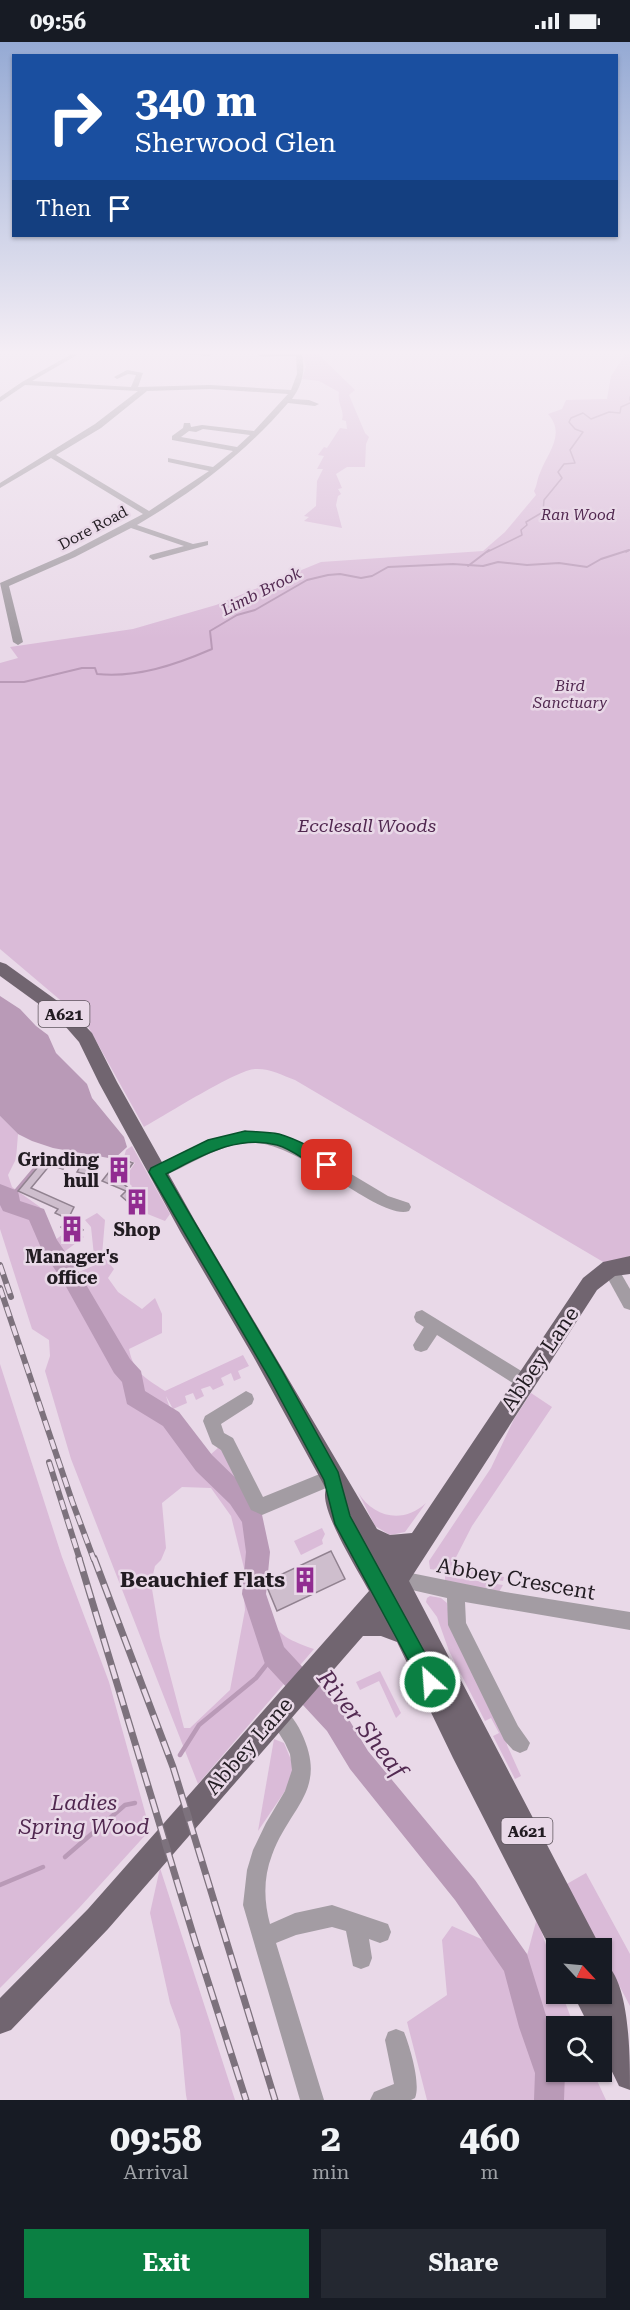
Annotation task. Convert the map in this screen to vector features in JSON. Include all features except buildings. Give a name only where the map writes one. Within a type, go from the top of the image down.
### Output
[{"type":"main road","name":"A621","points":[[0,968],[64,1014],[80,1029],[93,1048],[108,1083],[157,1172],[368,1537],[405,1632],[560,1938]]},
{"type":"main road","name":"Abbey Lane","points":[[0,2019],[98,1919],[389,1586],[420,1544],[590,1284],[620,1266]]},
{"type":"main road","name":"A621","points":[[332,1478],[342,1518],[389,1586],[582,1938]]},
{"type":"main road","points":[[368,1537],[390,1547],[420,1544]]},
{"type":"main road","points":[[356,1623],[381,1624],[405,1632]]},
{"type":"main road","points":[[612,1995],[630,2030]]},
{"type":"main road","points":[[593,2004],[630,2074]]},
{"type":"street","points":[[0,486],[66,447]]},
{"type":"street","points":[[224,447],[240,450]]},
{"type":"street","name":"Dore Road","points":[[2,585],[44,568],[149,514],[215,470],[243,447]]},
{"type":"street","points":[[52,456],[149,514]]},
{"type":"street","points":[[171,460],[215,470]]},
{"type":"street","points":[[129,525],[192,546]]},
{"type":"street","points":[[153,557],[205,543]]},
{"type":"street","points":[[2,585],[18,642]]},
{"type":"street","points":[[157,1172],[213,1144],[245,1136],[262,1137],[278,1140],[308,1152],[386,1203],[404,1207]]},
{"type":"street","points":[[620,1266],[630,1303]]},
{"type":"street","points":[[421,1345],[428,1321],[525,1382]]},
{"type":"street","points":[[246,1399],[211,1421],[218,1438],[227,1444],[257,1504],[262,1506],[332,1478]]},
{"type":"street","name":"Abbey Crescent","points":[[389,1586],[457,1592],[630,1621]]},
{"type":"street","points":[[457,1592],[457,1625],[511,1733],[520,1743]]},
{"type":"street","points":[[282,1708],[299,1749],[303,1773],[299,1787],[268,1840],[259,1861],[254,1905],[312,2100]]},
{"type":"street","points":[[262,1938],[296,1924],[332,1916],[380,1932]]},
{"type":"street","points":[[355,1923],[361,1958]]},
{"type":"street","points":[[382,2100],[407,2090],[396,2040]]},
{"type":"green space","points":[[324,447],[366,447],[365,467],[347,467],[336,474],[342,488],[338,489],[341,494],[338,496],[336,505],[342,528],[304,521],[309,517],[304,516],[316,506],[317,481],[323,469],[317,469],[324,456],[318,455]]},
{"type":"green space","name":"Ecclesall Woods","points":[[552,447],[630,447],[630,1256],[605,1263],[295,1080],[270,1071],[255,1069],[246,1071],[144,1127],[85,1021],[0,949],[0,663],[18,658],[10,647],[133,629],[216,605],[321,562],[483,551],[505,532],[536,495],[534,491],[538,478]]},
{"type":"green space","points":[[0,1116],[18,1134],[16,1159],[8,1175],[12,1187],[40,1207],[48,1242],[70,1276],[95,1265],[91,1227],[85,1220],[97,1213],[105,1220],[102,1255],[114,1269],[108,1278],[118,1292],[142,1309],[155,1298],[162,1314],[162,1333],[129,1349],[138,1370],[165,1391],[243,1355],[249,1366],[238,1371],[241,1378],[234,1381],[231,1373],[221,1378],[224,1385],[213,1390],[210,1386],[201,1389],[204,1396],[196,1400],[193,1393],[185,1396],[187,1403],[173,1409],[166,1396],[183,1430],[196,1444],[210,1455],[219,1447],[227,1455],[257,1514],[265,1546],[264,1562],[259,1576],[247,1580],[231,1516],[211,1488],[182,1487],[162,1503],[166,1548],[161,1560],[155,1566],[151,1583],[160,1637],[184,1728],[190,1728],[230,1690],[245,1610],[244,1596],[263,1586],[269,1612],[276,1628],[290,1639],[314,1649],[198,1784],[71,1459],[45,1371],[50,1356],[49,1340],[32,1329],[0,1229]]},
{"type":"green space","points":[[132,1146],[170,1214],[165,1221],[145,1213],[144,1208],[148,1204],[138,1196],[144,1191],[139,1187],[133,1191],[130,1189],[132,1186],[124,1179],[135,1163],[124,1157],[126,1150]]},
{"type":"green space","points":[[66,1232],[72,1238],[79,1233],[84,1237],[60,1255],[51,1243]]},
{"type":"green space","name":"Ladies Spring Wood","points":[[0,1364],[62,1557],[109,1682],[150,1830],[79,1908],[0,1988]]},
{"type":"green space","points":[[531,1393],[552,1407],[472,1526],[451,1567],[504,1577],[503,1581],[430,1569],[429,1561],[491,1468],[514,1419]]},
{"type":"green space","points":[[358,1492],[372,1508],[389,1515],[408,1514],[426,1503],[405,1532],[390,1535],[375,1526]]},
{"type":"green space","points":[[322,1528],[325,1534],[323,1544],[301,1555],[294,1541]]},
{"type":"green space","points":[[445,1576],[503,1585],[499,1592],[445,1583]]},
{"type":"green space","points":[[430,1596],[441,1598],[447,1603],[449,1616],[506,1737],[507,1745],[521,1776],[515,1779],[493,1736],[499,1733],[491,1718],[485,1721],[449,1651],[437,1617],[426,1602]]},
{"type":"green space","points":[[380,1671],[401,1713],[396,1718],[379,1681],[360,1690],[356,1682]]},
{"type":"green space","points":[[274,1739],[284,1743],[294,1767],[289,1785],[258,1831]]},
{"type":"green space","points":[[160,1868],[235,2100],[187,2100],[180,2030],[170,2003],[150,1913]]},
{"type":"green space","points":[[586,1873],[630,1954],[630,2006],[612,1972],[612,1938],[594,1938],[565,1885]]},
{"type":"green space","points":[[537,1918],[546,1945],[546,2004],[566,2004],[570,2016],[546,2016],[546,2082],[598,2082],[606,2100],[427,2100],[407,2022],[447,1995],[442,1940],[452,1926],[526,1959]]},
{"type":"shaded area","points":[[0,996],[20,1009],[48,1035],[56,1053],[87,1084],[92,1098],[124,1137],[127,1147],[114,1159],[53,1148],[32,1141],[18,1134],[0,1116]]},
{"type":"waterway","points":[[487,552],[522,535],[521,530],[527,525],[526,522],[543,512],[544,500],[562,478],[558,472],[564,464],[575,463],[570,450],[572,447]]},
{"type":"waterway","points":[[469,565],[489,550]]},
{"type":"waterway","name":"Limb Brook","points":[[469,565],[483,566],[498,562],[527,565],[559,563],[587,567],[601,559],[629,550]]},
{"type":"waterway","name":"Limb Brook","points":[[626,552],[630,550]]},
{"type":"waterway","name":"Limb Brook","points":[[0,682],[24,682],[82,668],[95,668],[97,674],[112,675],[156,669],[212,649],[210,631],[237,615],[255,610],[307,580],[340,574],[361,578],[372,576],[388,567],[469,565]]},
{"type":"waterway","points":[[11,1197],[43,1159]]},
{"type":"waterway","name":"River Sheaf","points":[[0,1192],[11,1197],[10,1205],[37,1215],[49,1244],[71,1277],[122,1366],[133,1378],[135,1397],[171,1419],[204,1463],[238,1496],[253,1518],[258,1552],[254,1594],[274,1655],[336,1722],[359,1760],[465,1890],[517,1964],[534,2027],[550,2073],[549,2100]]},
{"type":"waterway","points":[[180,1755],[199,1725],[256,1678],[274,1655]]},
{"type":"waterway","points":[[65,1857],[125,1805],[135,1803]]},
{"type":"waterway","points":[[0,1885],[43,1867]]},
{"type":"railway","points":[[0,1265],[11,1297]]},
{"type":"railway","points":[[0,1288],[94,1560]]},
{"type":"railway","points":[[49,1462],[80,1560]]},
{"type":"railway","points":[[79,1558],[195,1941],[246,2100]]},
{"type":"railway","points":[[94,1558],[173,1767],[275,2100]]},
{"type":"place","name":"Grinding hull","points":[[119,1170]]},
{"type":"place","name":"Shop","points":[[137,1202]]},
{"type":"place","name":"Manager's office","points":[[72,1229]]},
{"type":"place","name":"Beauchief Flats","points":[[305,1580]]},
{"type":"route","points":[[327,1165],[308,1152],[290,1144],[262,1137],[245,1136],[213,1144],[157,1172],[275,1374],[332,1478],[342,1518],[430,1682]]},
{"type":"park label","name":"Ran Wood","points":[[578,515]]},
{"type":"park label","name":"Bird Sanctuary","points":[[570,694]]}]
